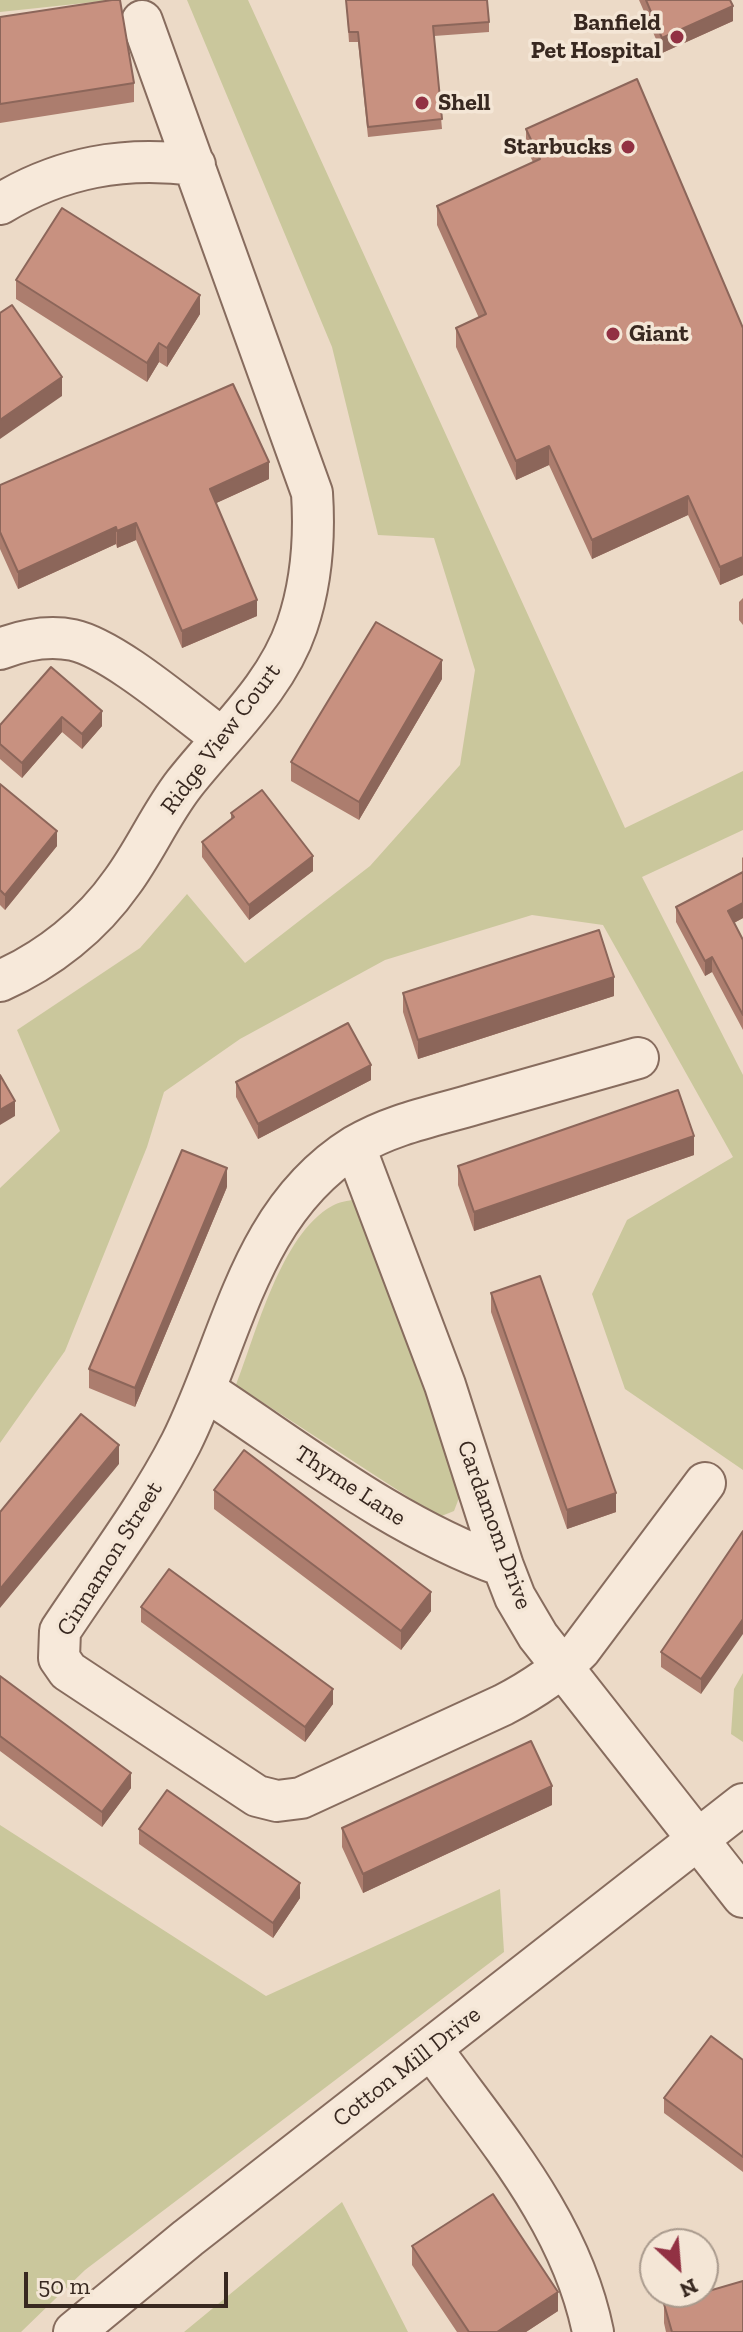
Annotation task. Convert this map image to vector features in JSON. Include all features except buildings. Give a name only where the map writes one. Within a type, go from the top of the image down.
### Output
[{"type":"street","name":"Ridge View Court","points":[[0,981],[48,955],[88,922],[122,882],[182,787],[255,702],[278,666],[297,628],[310,578],[315,536],[312,493],[142,21]]},
{"type":"street","points":[[0,204],[65,172],[105,163],[155,160],[195,165]]},
{"type":"street","points":[[0,649],[45,638],[73,640],[100,650],[222,738]]},
{"type":"street","name":"Cinnamon Street","points":[[638,1058],[388,1129],[355,1147],[305,1188],[277,1221],[256,1258],[205,1390],[153,1494],[60,1631],[59,1658],[68,1671],[257,1796],[277,1801],[301,1798],[503,1705],[535,1688],[562,1668],[580,1650],[705,1483]]},
{"type":"street","name":"Cardamom Drive","points":[[355,1147],[445,1385],[503,1566],[530,1623],[743,1897]]},
{"type":"street","name":"Thyme Lane","points":[[205,1390],[412,1527],[456,1549],[503,1566]]},
{"type":"street","name":"Cotton Mill Drive","points":[[74,2332],[743,1804]]},
{"type":"street","points":[[431,2048],[550,2216],[572,2259],[593,2332]]},
{"type":"shaded area","points":[[0,0],[113,0],[0,12]]},
{"type":"shaded area","points":[[187,0],[248,0],[625,828],[743,771],[743,830],[642,877],[743,1075],[743,1470],[625,1389],[592,1294],[627,1220],[733,1157],[603,925],[532,915],[385,960],[240,1039],[164,1092],[147,1147],[65,1351],[0,1443],[0,1188],[60,1131],[17,1030],[140,948],[187,894],[245,963],[370,866],[460,765],[475,670],[434,538],[378,535],[332,347]]},
{"type":"shaded area","points":[[356,1199],[462,1490],[454,1511],[439,1517],[236,1385],[272,1287],[298,1239],[314,1220],[332,1206]]},
{"type":"shaded area","points":[[743,1673],[743,1742],[731,1734],[734,1689]]},
{"type":"shaded area","points":[[0,1825],[266,1996],[500,1889],[504,1952],[85,2270],[21,2332],[0,2332]]},
{"type":"shaded area","points":[[342,2202],[408,2332],[184,2332]]},
{"type":"place","name":"Banfield Pet Hospital","points":[[677,37]]},
{"type":"place","name":"Shell","points":[[422,103]]},
{"type":"place","name":"Starbucks","points":[[628,147]]},
{"type":"place","name":"Giant","points":[[613,334]]}]
